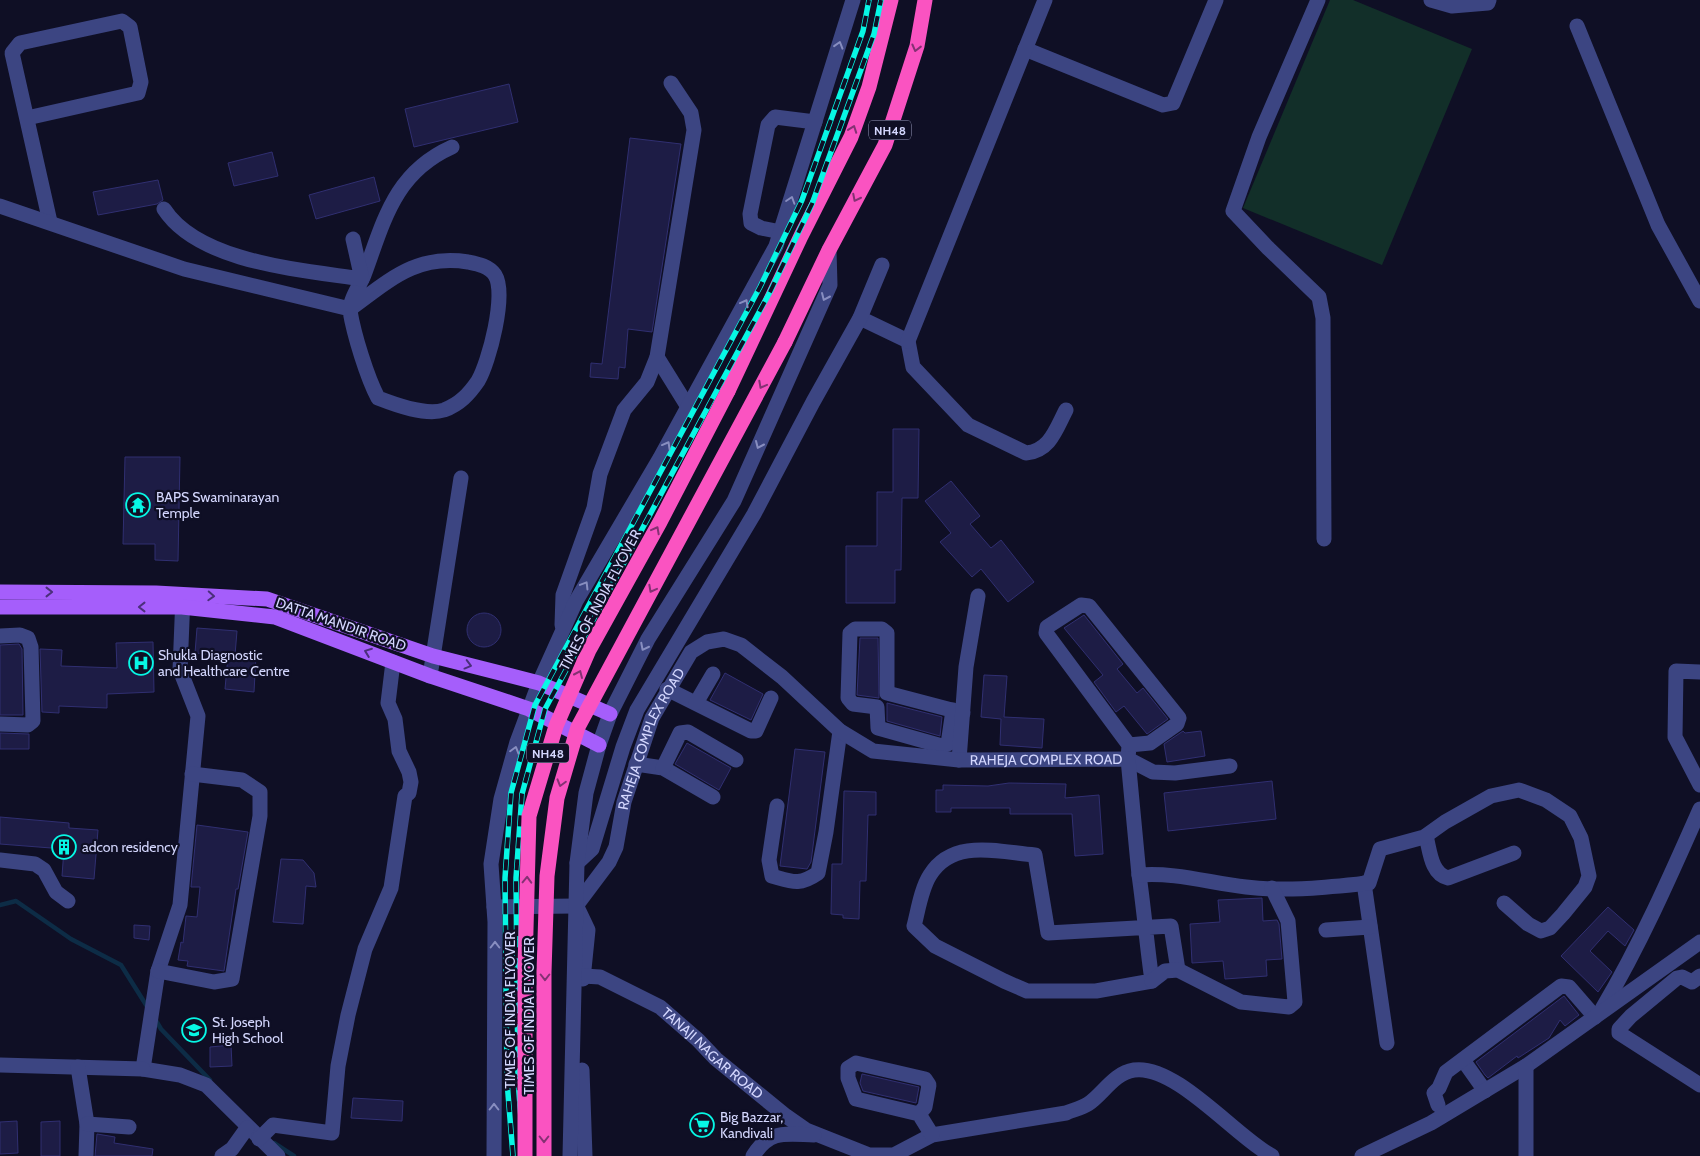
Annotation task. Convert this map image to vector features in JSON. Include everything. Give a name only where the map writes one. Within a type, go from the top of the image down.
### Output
[{"type":"highway","name":"NH48","points":[[801,236],[851,136],[869,87],[891,0]]},
{"type":"highway","name":"NH48","points":[[830,250],[885,145],[916,46],[925,0]]},
{"type":"highway","name":"TIMES OF INDIA FLYOVER","points":[[525,1156],[525,967],[529,816],[556,726],[589,650],[660,522],[757,330],[801,236]]},
{"type":"highway","name":"TIMES OF INDIA FLYOVER","points":[[544,1156],[544,972],[547,876],[557,798],[578,727],[785,342],[830,250]]},
{"type":"main road","name":"DATTA MANDIR ROAD","points":[[0,592],[183,601],[275,617],[430,676],[529,709],[599,745]]},
{"type":"main road","name":"DATTA MANDIR ROAD","points":[[0,607],[267,599],[433,656],[539,683],[610,714]]},
{"type":"street","points":[[494,1156],[494,907],[491,864],[501,799],[529,709],[576,601],[688,407],[778,239],[853,0]]},
{"type":"street","points":[[1045,0],[908,341],[912,367],[968,425],[1026,453],[1036,452],[1048,443],[1066,410]]},
{"type":"street","points":[[1025,49],[1163,105],[1173,104],[1216,0]]},
{"type":"street","points":[[1318,0],[1258,137],[1233,210],[1268,248],[1319,296],[1323,318],[1324,539]]},
{"type":"street","points":[[1431,0],[1452,6],[1488,2],[1489,0]]},
{"type":"street","points":[[27,118],[138,93],[142,82],[130,27],[122,21],[20,43],[12,53],[50,222]]},
{"type":"street","points":[[1577,26],[1658,224],[1700,301]]},
{"type":"street","points":[[562,632],[563,595],[594,508],[600,474],[624,410],[647,382],[657,357],[694,130],[691,113],[671,83]]},
{"type":"street","points":[[801,236],[778,239],[752,223],[750,214],[768,125],[775,117],[815,122]]},
{"type":"street","points":[[0,206],[184,269],[350,309],[405,269],[447,259],[483,265],[495,275],[500,294],[498,320],[479,379],[461,402],[442,410],[407,408],[378,398],[369,380],[350,309],[390,204],[402,186],[432,156],[452,147]]},
{"type":"street","points":[[164,209],[172,221],[184,231],[203,242],[243,258],[278,266],[362,279]]},
{"type":"street","points":[[353,240],[362,279]]},
{"type":"street","points":[[570,1156],[572,1003],[577,863],[586,793],[599,745],[610,714],[648,639],[734,501],[830,285],[830,250]]},
{"type":"street","points":[[577,863],[592,849],[623,747],[637,710],[754,514],[860,318],[882,265]]},
{"type":"street","points":[[860,318],[908,341]]},
{"type":"street","points":[[657,357],[688,407]]},
{"type":"street","points":[[430,676],[461,478]]},
{"type":"street","points":[[877,706],[853,704],[848,698],[850,634],[855,629],[882,629],[887,633],[887,693],[877,706],[878,728],[942,746],[948,744],[958,711],[978,596]]},
{"type":"street","points":[[143,1069],[158,971],[180,905],[198,716],[180,670],[183,601]]},
{"type":"street","points":[[1128,752],[1150,743],[1177,724],[1179,718],[1089,606],[1081,605],[1047,627],[1046,633],[1128,752],[1153,772],[1175,773],[1230,766]]},
{"type":"street","points":[[0,636],[28,638],[31,647],[34,721],[28,725],[0,724]]},
{"type":"street","name":"RAHEJA COMPLEX ROAD","points":[[576,906],[600,871],[609,862],[616,847],[624,802],[636,764],[652,718],[667,689],[691,652],[707,642],[724,639],[741,645],[782,677],[840,731],[873,751],[959,760],[1128,752],[1139,875],[1152,981]]},
{"type":"street","points":[[259,1139],[274,1125],[332,1133],[338,1066],[348,1015],[365,949],[391,888],[406,796],[411,782],[409,772],[399,751],[394,720],[388,703],[393,662]]},
{"type":"street","points":[[1700,672],[1676,671],[1674,737],[1700,786]]},
{"type":"street","points":[[696,703],[713,674]]},
{"type":"street","points":[[667,689],[751,731],[756,731],[771,698]]},
{"type":"street","points":[[887,693],[958,711]]},
{"type":"street","points":[[958,711],[959,760]]},
{"type":"street","points":[[777,806],[769,860],[772,876],[793,882],[806,882],[818,873],[826,832],[840,731]]},
{"type":"street","points":[[663,768],[680,733],[688,732],[736,760]]},
{"type":"street","points":[[636,764],[663,768],[714,797]]},
{"type":"street","points":[[158,971],[214,982],[232,980],[239,945],[260,816],[260,792],[242,780],[192,774]]},
{"type":"street","points":[[1139,875],[1176,876],[1247,887],[1302,890],[1369,883],[1380,849],[1426,836],[1444,822],[1491,796],[1520,790],[1546,800],[1570,816],[1581,838],[1587,858],[1589,876],[1585,887],[1550,928],[1541,931],[1528,924],[1504,903]]},
{"type":"street","points":[[1598,1016],[1621,978],[1668,883],[1700,809]]},
{"type":"street","points":[[1426,836],[1436,870],[1441,876],[1448,878],[1514,853]]},
{"type":"street","points":[[1178,970],[1170,926],[1048,933],[1035,855],[964,850],[944,858],[929,876],[914,926],[935,946],[1004,982],[1027,991],[1096,992],[1152,981],[1165,971],[1178,970],[1241,1002],[1290,1007],[1295,1002],[1288,921],[1272,888]]},
{"type":"street","points":[[0,860],[35,864],[44,870],[56,892],[68,901]]},
{"type":"street","points":[[1364,883],[1387,1043]]},
{"type":"street","points":[[494,907],[576,906]]},
{"type":"street","points":[[576,906],[588,930],[583,976],[581,1026],[585,1156]]},
{"type":"street","points":[[1326,930],[1370,927]]},
{"type":"street","points":[[1362,1156],[1432,1123],[1526,1066],[1700,942]]},
{"type":"street","points":[[1655,974],[1667,987]]},
{"type":"street","name":"TANAJI NAGAR ROAD","points":[[583,976],[600,977],[660,1007],[698,1040],[716,1059],[806,1130],[868,1155],[894,1156]]},
{"type":"street","points":[[1700,976],[1692,982],[1682,977],[1677,978],[1631,1016],[1619,1029],[1619,1033],[1700,1086]]},
{"type":"street","points":[[1438,1105],[1434,1093],[1439,1088],[1446,1072],[1561,986],[1569,987],[1598,1016]]},
{"type":"street","points":[[1615,1003],[1631,1016]]},
{"type":"street","points":[[1463,1060],[1485,1091]]},
{"type":"street","points":[[919,1114],[925,1107],[929,1085],[925,1080],[856,1063],[848,1068],[848,1078],[856,1099],[919,1114],[932,1135]]},
{"type":"street","points":[[0,1064],[143,1069],[180,1075],[206,1085],[229,1106],[247,1128],[278,1156]]},
{"type":"street","points":[[1526,1066],[1526,1156]]},
{"type":"street","points":[[78,1067],[86,1124],[86,1156]]},
{"type":"street","points":[[894,1156],[932,1135],[1066,1113],[1087,1104],[1120,1076],[1134,1070],[1152,1072],[1185,1088],[1272,1156]]},
{"type":"street","points":[[86,1124],[129,1128]]},
{"type":"street","points":[[222,1156],[232,1148],[247,1128]]},
{"type":"street","points":[[753,1156],[759,1147],[774,1135],[821,1136]]},
{"type":"green space","points":[[1330,0],[1353,0],[1472,49],[1382,265],[1243,208]]},
{"type":"building","points":[[509,84],[518,122],[414,147],[405,109]]},
{"type":"building","points":[[630,138],[681,144],[652,332],[628,329],[625,368],[619,367],[618,379],[590,377],[591,363],[602,364]]},
{"type":"building","points":[[272,152],[278,176],[234,186],[228,163]]},
{"type":"building","points":[[374,177],[380,201],[316,219],[309,195]]},
{"type":"building","points":[[158,180],[163,200],[157,204],[98,215],[93,192]]},
{"type":"building","points":[[893,429],[919,429],[918,498],[902,498],[901,570],[895,570],[895,603],[846,603],[846,546],[877,546],[877,492],[893,492]]},
{"type":"building","name":"BAPS Swaminarayan Temple","points":[[125,457],[180,457],[178,561],[155,560],[155,544],[123,544]]},
{"type":"building","points":[[951,481],[980,516],[970,524],[991,548],[1001,540],[1034,582],[1008,602],[981,569],[972,577],[940,542],[951,533],[925,501]]},
{"type":"building","points":[[484,613],[491,614],[496,618],[500,623],[500,637],[496,642],[491,646],[484,647],[477,646],[472,642],[468,637],[467,630],[468,623],[472,618],[477,614]]},
{"type":"building","points":[[1084,615],[1123,664],[1117,669],[1137,693],[1143,688],[1168,719],[1147,734],[1124,706],[1116,712],[1094,682],[1103,675],[1064,628]]},
{"type":"building","points":[[197,628],[237,631],[235,655],[256,656],[254,692],[225,689],[228,656],[195,653]]},
{"type":"building","points":[[860,638],[878,638],[879,698],[857,695]]},
{"type":"building","points":[[153,642],[154,692],[107,694],[107,708],[59,706],[59,713],[42,712],[40,649],[62,650],[61,666],[117,668],[116,643]]},
{"type":"building","points":[[19,644],[22,649],[23,715],[0,715],[0,645]]},
{"type":"building","points":[[725,673],[763,694],[751,720],[710,700]]},
{"type":"building","points":[[984,675],[1007,676],[1004,717],[1044,719],[1042,748],[1000,745],[1001,719],[981,717]]},
{"type":"building","points":[[887,703],[942,717],[940,736],[887,721]]},
{"type":"building","points":[[1183,731],[1185,733],[1201,731],[1205,756],[1167,762],[1164,744]]},
{"type":"building","points":[[0,733],[29,734],[29,749],[0,749]]},
{"type":"building","points":[[687,743],[731,768],[719,790],[675,764]]},
{"type":"building","points":[[795,749],[825,752],[811,862],[807,869],[780,866]]},
{"type":"building","points":[[1272,781],[1276,819],[1168,831],[1164,793]]},
{"type":"building","points":[[1009,783],[1066,784],[1065,798],[1099,795],[1103,854],[1075,856],[1072,814],[1010,814],[1010,808],[951,808],[951,812],[936,812],[936,790],[943,790],[943,785],[988,786]]},
{"type":"building","points":[[844,791],[876,792],[876,815],[868,815],[866,881],[860,881],[859,919],[843,918],[843,915],[831,914],[832,864],[842,864]]},
{"type":"building","name":"adcon residency","points":[[0,817],[69,823],[69,828],[98,830],[94,879],[62,876],[64,849],[0,844]]},
{"type":"building","points":[[197,825],[248,832],[238,889],[236,889],[224,971],[187,966],[188,961],[178,960],[181,942],[183,943],[186,916],[197,917],[200,887],[191,887]]},
{"type":"building","points":[[281,859],[303,860],[314,873],[316,887],[306,886],[303,924],[273,922]]},
{"type":"building","points":[[1262,898],[1263,921],[1277,920],[1279,924],[1282,959],[1266,960],[1267,976],[1225,979],[1223,961],[1192,963],[1190,924],[1220,922],[1218,900]]},
{"type":"building","points":[[1608,907],[1634,930],[1625,946],[1608,931],[1590,951],[1612,972],[1598,992],[1561,956]]},
{"type":"building","points":[[134,925],[150,926],[149,940],[134,938]]},
{"type":"building","points":[[1564,996],[1579,1015],[1565,1026],[1560,1020],[1549,1038],[1518,1058],[1517,1056],[1488,1078],[1476,1062]]},
{"type":"building","points":[[231,1045],[232,1066],[210,1067],[210,1047]]},
{"type":"building","points":[[862,1074],[919,1087],[916,1103],[863,1091],[860,1083]]},
{"type":"building","points":[[353,1098],[403,1101],[402,1121],[351,1118]]},
{"type":"building","points":[[17,1121],[18,1153],[0,1154],[0,1122]]},
{"type":"building","points":[[60,1121],[60,1156],[41,1156],[41,1122]]},
{"type":"building","points":[[97,1134],[115,1137],[114,1143],[153,1149],[152,1156],[95,1156]]},
{"type":"waterway","points":[[0,905],[16,901],[71,939],[121,965],[148,1008]]},
{"type":"waterway","points":[[155,1019],[161,1029],[210,1080]]},
{"type":"waterway","points":[[274,1143],[294,1156]]},
{"type":"railway","points":[[513,1156],[507,1081],[505,878],[511,793],[535,705],[760,287],[802,200],[863,31],[869,0]]},
{"type":"railway","points":[[524,1156],[518,1080],[516,878],[522,794],[545,709],[770,292],[812,204],[874,34],[881,0]]},
{"type":"place","name":"BAPS Swaminarayan Temple","points":[[138,505]]},
{"type":"place","name":"Shukla Diagnostic and Healthcare Centre","points":[[141,663]]},
{"type":"place","name":"adcon residency","points":[[64,847]]},
{"type":"place","name":"St. Joseph High School","points":[[194,1030]]},
{"type":"place","name":"Big Bazzar, Kandivali","points":[[702,1125]]}]
